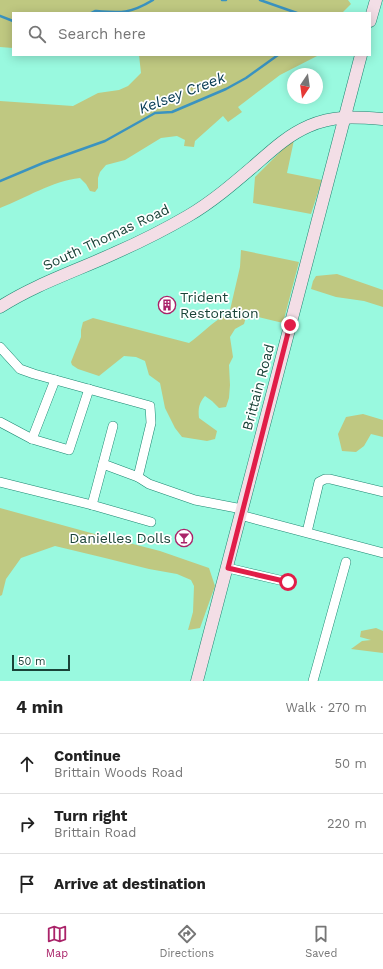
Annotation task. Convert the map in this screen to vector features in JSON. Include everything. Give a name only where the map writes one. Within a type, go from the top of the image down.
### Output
[{"type":"main road","points":[[371,18],[376,0]]},
{"type":"main road","name":"Brittain Road","points":[[197,681],[228,568],[241,512],[361,56]]},
{"type":"main road","name":"South Thomas Road","points":[[0,307],[40,284],[114,254],[149,237],[202,207],[284,141],[297,132],[315,123],[345,116],[383,119]]},
{"type":"street","points":[[0,347],[20,369],[150,406],[150,424],[138,477]]},
{"type":"street","points":[[32,438],[55,380]]},
{"type":"street","points":[[0,422],[32,438],[69,450],[89,389]]},
{"type":"street","points":[[92,505],[113,426]]},
{"type":"street","points":[[103,464],[138,477],[148,484],[195,500],[383,553]]},
{"type":"street","points":[[307,532],[320,482],[325,479],[383,492]]},
{"type":"street","points":[[0,482],[92,505],[151,522]]},
{"type":"street","points":[[313,681],[346,562]]},
{"type":"street","points":[[228,568],[288,582]]},
{"type":"green space","points":[[0,0],[348,0],[351,4],[343,12],[12,12],[12,48],[0,47]]},
{"type":"green space","points":[[139,56],[317,56],[294,68],[287,68],[287,71],[280,75],[238,107],[242,112],[228,122],[223,116],[195,141],[194,147],[184,146],[185,140],[177,136],[161,138],[125,160],[106,165],[100,172],[98,178],[98,188],[95,192],[90,191],[80,178],[49,186],[0,208],[0,101],[73,106],[98,93],[119,90],[128,86],[141,73]]},
{"type":"green space","points":[[294,140],[287,173],[322,180],[311,214],[253,203],[255,177]]},
{"type":"green space","points":[[241,250],[299,262],[283,323],[230,310],[240,267]]},
{"type":"green space","points":[[337,274],[383,290],[383,307],[364,301],[336,297],[311,289],[316,276]]},
{"type":"green space","points":[[226,315],[246,317],[244,324],[235,329],[230,337],[233,357],[229,365],[230,385],[229,398],[226,407],[219,408],[205,396],[199,406],[199,418],[217,431],[215,439],[207,441],[182,437],[175,428],[165,408],[160,383],[149,375],[145,361],[136,357],[124,356],[99,376],[78,369],[72,365],[71,362],[81,337],[83,322],[93,318],[189,343],[216,321]]},
{"type":"green space","points":[[363,414],[383,420],[383,437],[371,434],[364,446],[356,452],[342,451],[338,434],[346,417]]},
{"type":"green space","points":[[0,508],[160,551],[209,568],[215,586],[200,628],[188,630],[193,612],[194,586],[191,580],[177,574],[149,569],[55,546],[21,558],[6,579],[2,595],[0,596]]},
{"type":"green space","points":[[376,628],[383,631],[383,653],[351,649],[362,641],[371,640],[360,637],[361,631]]},
{"type":"waterway","points":[[125,12],[138,8],[153,0]]},
{"type":"waterway","points":[[260,0],[294,12]]},
{"type":"waterway","points":[[93,12],[112,12]]},
{"type":"waterway","points":[[112,12],[119,12]]},
{"type":"waterway","points":[[119,12],[125,12]]},
{"type":"waterway","points":[[0,16],[12,21]]},
{"type":"waterway","name":"Kelsey Creek","points":[[0,181],[43,163],[105,141],[155,113],[172,112],[226,89],[246,78],[277,56]]},
{"type":"place","name":"Trident Restoration","points":[[167,305]]},
{"type":"place","name":"Danielles Dolls","points":[[184,538]]},
{"type":"route","points":[[288,582],[228,568],[290,325]]}]
